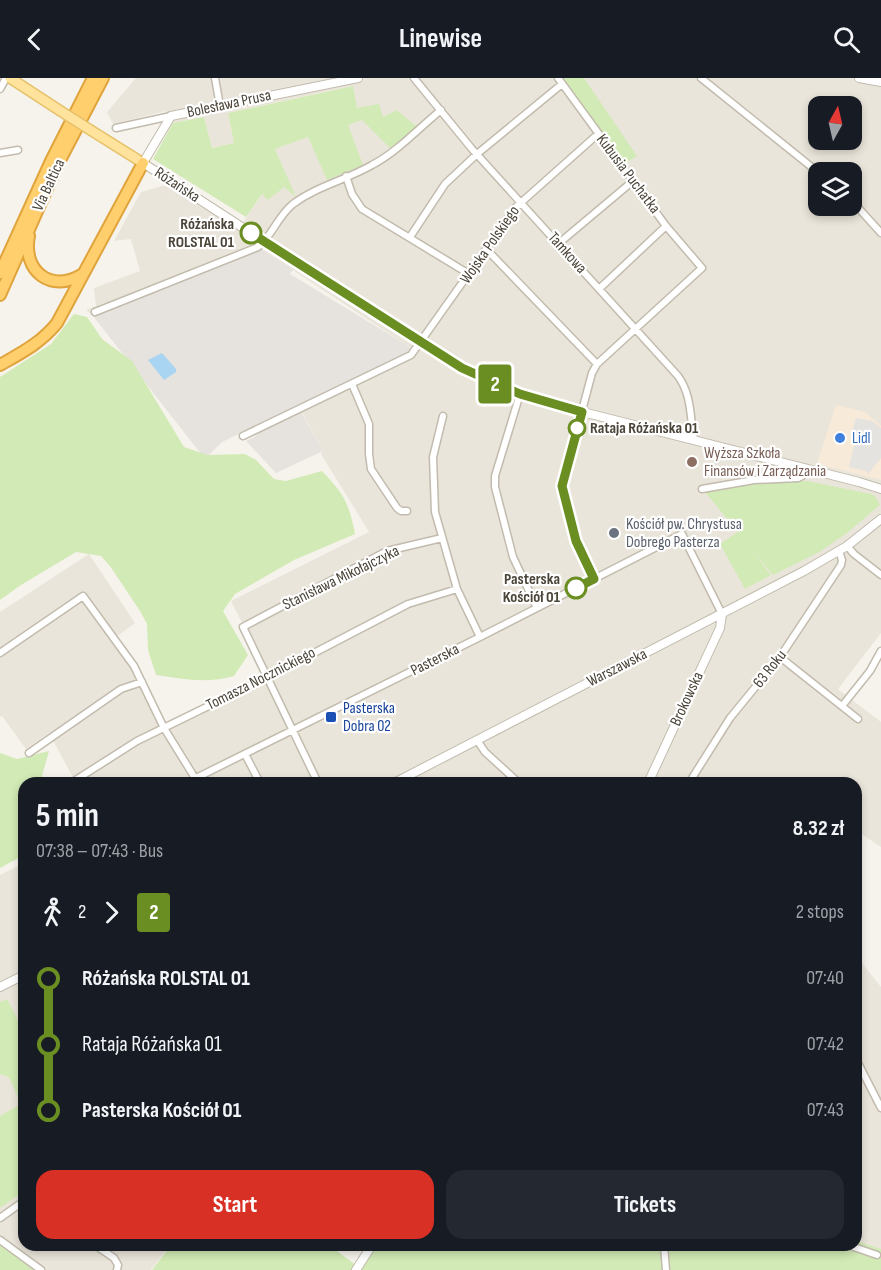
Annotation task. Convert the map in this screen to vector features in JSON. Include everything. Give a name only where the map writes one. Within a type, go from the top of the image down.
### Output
[{"type":"highway","name":"Via Baltica","points":[[0,273],[42,179],[93,78]]},
{"type":"highway","name":"Via Baltica","points":[[0,295],[32,221],[103,78]]},
{"type":"highway","points":[[0,365],[30,348],[52,329],[65,311],[143,163]]},
{"type":"highway","points":[[32,221],[27,250],[29,260],[36,271],[45,278],[58,281],[66,281],[83,274]]},
{"type":"main road","name":"Różańska","points":[[8,78],[143,163]]},
{"type":"street","points":[[0,89],[8,78]]},
{"type":"street","points":[[215,78],[220,106]]},
{"type":"street","name":"Bolesława Prusa","points":[[116,128],[358,78]]},
{"type":"street","name":"Tamkowa","points":[[414,78],[477,154],[685,385],[690,404],[694,440]]},
{"type":"street","points":[[701,78],[808,165]]},
{"type":"street","points":[[859,78],[881,82]]},
{"type":"street","points":[[410,237],[445,184],[560,81]]},
{"type":"street","name":"Kubusia Puchatka","points":[[560,81],[666,226],[702,268],[636,328]]},
{"type":"street","points":[[94,312],[256,248],[264,242],[280,216],[294,204],[316,189],[372,165],[441,110]]},
{"type":"street","name":"Bolesława Prusa","points":[[143,163],[171,116]]},
{"type":"street","name":"Wojska Polskiego","points":[[243,436],[411,355],[520,202],[598,134]]},
{"type":"street","points":[[0,153],[18,150]]},
{"type":"street","name":"Różańska","points":[[143,163],[421,343],[462,368],[520,394],[881,489]]},
{"type":"street","points":[[346,176],[352,194],[362,209],[469,274]]},
{"type":"street","points":[[558,244],[633,181]]},
{"type":"street","points":[[862,212],[881,233]]},
{"type":"street","points":[[599,289],[666,226]]},
{"type":"street","points":[[485,251],[490,253],[597,364]]},
{"type":"street","points":[[594,579],[576,541],[562,486],[592,373],[597,364],[636,328]]},
{"type":"street","points":[[352,384],[369,424],[371,469],[397,508],[401,512],[407,511]]},
{"type":"street","points":[[520,394],[495,476],[495,487],[518,570],[537,608]]},
{"type":"street","points":[[443,416],[433,457],[435,506],[457,589],[480,637]]},
{"type":"street","points":[[702,489],[754,480],[798,477],[802,476],[805,468]]},
{"type":"street","name":"Warszawska","points":[[406,777],[839,551],[880,519]]},
{"type":"street","name":"Pasterska","points":[[204,777],[245,754],[682,534],[722,614]]},
{"type":"street","name":"Stanisława Mikołajczyka","points":[[268,676],[243,627],[387,551],[442,538]]},
{"type":"street","points":[[847,546],[881,575]]},
{"type":"street","name":"63 Roku","points":[[693,777],[730,718],[780,657],[841,565],[839,551]]},
{"type":"street","name":"Tomasza Nocznickiego","points":[[80,777],[137,741],[408,604],[457,589]]},
{"type":"street","points":[[0,653],[83,596],[134,666],[164,728],[195,777]]},
{"type":"street","name":"Brokowska","points":[[651,777],[720,628],[722,614]]},
{"type":"street","points":[[842,706],[870,670],[881,651]]},
{"type":"street","points":[[780,657],[858,719]]},
{"type":"street","points":[[268,676],[315,777]]},
{"type":"street","points":[[29,753],[121,689],[142,682]]},
{"type":"street","points":[[477,740],[485,752],[509,777]]},
{"type":"street","points":[[245,754],[257,777]]},
{"type":"street","points":[[0,987],[18,978]]},
{"type":"street","points":[[862,1071],[881,1108]]},
{"type":"street","points":[[0,1218],[18,1206]]},
{"type":"street","points":[[0,1240],[41,1270]]},
{"type":"street","points":[[862,1250],[877,1255]]},
{"type":"street","points":[[103,1251],[114,1258],[118,1265],[117,1270]]},
{"type":"street","points":[[356,1270],[368,1251]]},
{"type":"street","points":[[664,1251],[666,1270]]},
{"type":"shaded area","points":[[136,78],[881,78],[881,633],[838,689],[881,722],[881,847],[862,834],[862,777],[73,777],[49,733],[26,749],[2,716],[0,717],[0,612],[89,554],[135,623],[112,640],[138,679],[161,733],[271,679],[231,601],[369,532],[321,454],[323,451],[298,405],[414,350],[261,249],[93,316],[86,310],[96,306],[94,288],[140,271],[131,239],[114,241],[141,192],[166,185],[238,230],[262,194],[284,187],[295,196],[275,149],[308,137],[328,180],[347,125],[383,117],[357,108],[352,86],[228,113],[234,143],[212,148],[204,117],[173,123],[166,111],[113,124],[107,112]]},
{"type":"shaded area","points":[[261,249],[293,270],[290,274],[415,350],[222,442],[205,459],[93,316]]},
{"type":"shaded area","points":[[836,405],[865,412],[881,426],[881,480],[817,464]]},
{"type":"shaded area","points":[[301,412],[323,451],[276,473],[246,441],[260,431]]},
{"type":"shaded area","points":[[856,418],[872,421],[881,428],[881,458],[868,474],[866,471],[849,467],[856,438],[851,436]]},
{"type":"shaded area","points":[[18,866],[18,1251],[165,1251],[151,1270],[41,1270],[0,1240],[0,875]]},
{"type":"shaded area","points":[[862,963],[881,987],[881,1255],[862,1247]]},
{"type":"green space","points":[[560,78],[584,78],[637,156],[624,164]]},
{"type":"green space","points":[[353,86],[357,108],[379,104],[383,117],[397,110],[417,127],[390,148],[362,120],[348,125],[363,165],[327,180],[308,137],[275,149],[296,197],[284,187],[268,200],[262,194],[246,217],[153,159],[173,123],[204,117],[212,148],[234,143],[228,113]]},
{"type":"green space","points":[[74,314],[87,317],[102,339],[132,361],[184,447],[207,455],[245,454],[256,460],[274,479],[286,481],[322,471],[336,486],[348,507],[355,534],[294,560],[235,594],[223,611],[248,655],[234,676],[204,680],[156,675],[148,650],[147,624],[110,566],[101,556],[76,552],[0,600],[0,377],[51,344]]},
{"type":"green space","points":[[807,481],[871,494],[875,496],[880,505],[821,551],[773,575],[753,551],[771,575],[745,589],[720,544],[738,532],[705,492],[756,484]]},
{"type":"green space","points":[[49,751],[42,777],[18,777],[18,858],[0,868],[0,753],[17,759]]},
{"type":"green space","points":[[7,999],[18,1020],[18,1097],[9,1077],[0,1074],[0,1002]]},
{"type":"green space","points":[[18,1106],[18,1195],[0,1208],[0,1116]]},
{"type":"green space","points":[[0,1242],[39,1270],[0,1270]]},
{"type":"green space","points":[[862,1243],[881,1249],[881,1270],[152,1270],[166,1251],[337,1251],[357,1266],[366,1251],[862,1251]]},
{"type":"water","points":[[162,353],[176,369],[176,372],[164,380],[148,360]]},
{"type":"bus line","name":"2","points":[[251,233],[462,368],[520,394],[582,412],[564,474],[562,493],[579,550],[594,579],[576,588]]},
{"type":"place","name":"Różańska ROLSTAL 01","points":[[251,233]]},
{"type":"place","name":"Rataja Różańska 01","points":[[577,428]]},
{"type":"place","name":"Lidl","points":[[840,438]]},
{"type":"place","name":"Wyższa Szkoła Finansów i Zarządzania","points":[[692,462]]},
{"type":"place","name":"Kościół pw. Chrystusa Dobrego Pasterza","points":[[614,533]]},
{"type":"place","name":"Pasterska Kościół 01","points":[[576,588]]},
{"type":"place","name":"Pasterska Dobra 02","points":[[331,717]]}]
